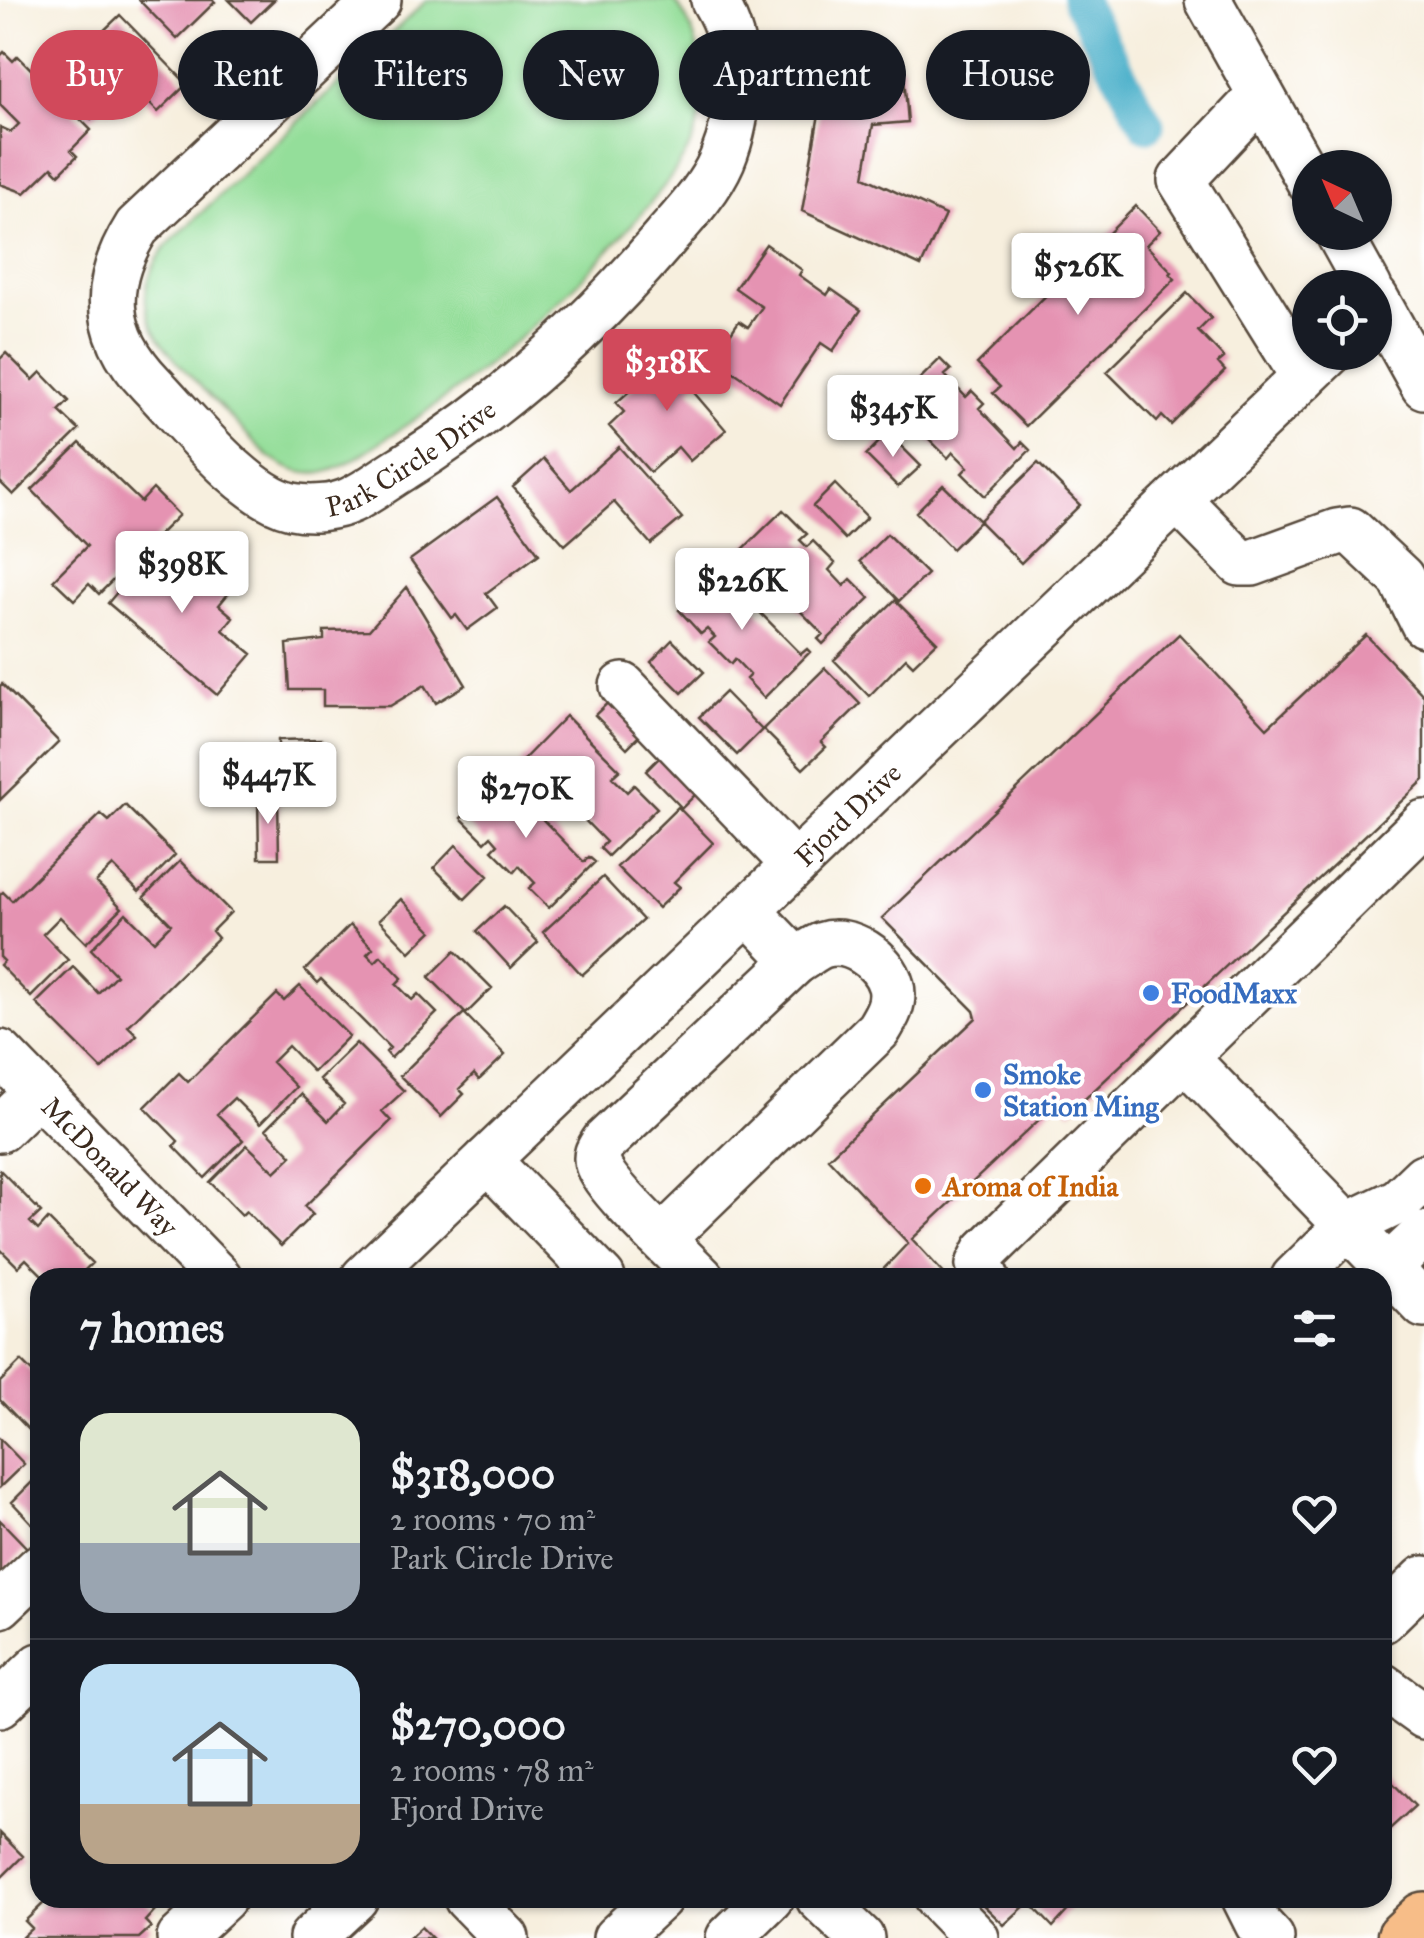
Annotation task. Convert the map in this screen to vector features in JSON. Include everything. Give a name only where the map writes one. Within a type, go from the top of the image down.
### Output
[{"type":"main road","points":[[1405,1938],[1424,1920]]},
{"type":"street","name":"Park Circle Drive","points":[[378,0],[137,227],[122,252],[112,282],[112,313],[120,341],[134,367],[242,478],[265,496],[293,507],[322,508],[350,501],[431,450],[551,354],[636,272],[700,196],[721,162],[734,123],[737,89],[731,5]]},
{"type":"street","points":[[1208,0],[1292,150]]},
{"type":"street","points":[[1261,95],[1182,180],[1292,331]]},
{"type":"street","points":[[1392,331],[1424,386]]},
{"type":"street","name":"Fjord Drive","points":[[374,1268],[1312,370]]},
{"type":"street","points":[[1177,499],[1240,563],[1252,563],[1350,530],[1412,572],[1424,624]]},
{"type":"street","points":[[623,686],[794,865]]},
{"type":"street","points":[[981,1268],[986,1251],[1424,822]]},
{"type":"street","points":[[747,910],[796,962]]},
{"type":"street","points":[[663,1238],[878,1030],[891,1009],[892,988],[885,974],[860,948],[844,942],[822,945],[796,962],[604,1142],[596,1154],[598,1168],[663,1238],[692,1268]]},
{"type":"street","points":[[1185,1058],[1388,1268],[1424,1234]]},
{"type":"street","points":[[0,1129],[12,1071]]},
{"type":"street","name":"McDonald Way","points":[[12,1071],[209,1268]]},
{"type":"street","points":[[487,1160],[592,1268]]},
{"type":"street","points":[[1304,1268],[1347,1226],[1399,1202],[1424,1177]]},
{"type":"street","points":[[1392,1272],[1424,1305]]},
{"type":"street","points":[[0,1606],[30,1577]]},
{"type":"street","points":[[1392,1610],[1424,1579]]},
{"type":"street","points":[[0,1704],[30,1676]]},
{"type":"street","points":[[1392,1693],[1424,1716]]},
{"type":"street","points":[[180,1938],[213,1908]]},
{"type":"street","points":[[312,1938],[344,1908]]},
{"type":"street","points":[[478,1908],[506,1938]]},
{"type":"street","points":[[616,1938],[648,1908]]},
{"type":"street","points":[[736,1936],[761,1908]]},
{"type":"street","points":[[830,1908],[861,1938]]},
{"type":"street","points":[[946,1908],[976,1938]]},
{"type":"green space","points":[[427,0],[674,0],[691,30],[679,30],[679,120],[699,120],[688,150],[656,196],[601,259],[512,344],[449,395],[353,460],[322,473],[299,472],[267,455],[171,355],[150,322],[147,285],[168,244],[300,120],[318,120],[318,103],[338,84],[338,120],[503,120],[503,30],[395,30]]},
{"type":"building","points":[[139,0],[215,2],[186,30],[178,30],[177,39]]},
{"type":"building","points":[[229,0],[274,0],[251,22]]},
{"type":"building","points":[[120,15],[135,30],[104,30]]},
{"type":"building","points":[[4,52],[13,61],[18,56],[30,68],[30,120],[81,120],[91,130],[71,150],[77,156],[59,174],[52,167],[25,193],[0,184],[0,127],[11,132],[19,124],[0,105],[0,56]]},
{"type":"building","points":[[158,54],[178,75],[178,93],[158,112]]},
{"type":"building","points":[[906,100],[908,122],[873,125],[864,177],[945,215],[921,266],[802,211],[818,120],[906,120]]},
{"type":"building","points":[[1136,206],[1160,231],[1146,245],[1175,279],[1026,426],[993,393],[1000,387],[977,364]]},
{"type":"building","points":[[766,244],[802,270],[799,275],[827,295],[831,289],[861,310],[833,351],[821,343],[780,404],[714,358],[739,321],[748,327],[762,307],[735,288]]},
{"type":"building","points":[[1187,293],[1211,318],[1198,331],[1224,358],[1218,363],[1225,371],[1171,425],[1162,416],[1157,422],[1107,372]]},
{"type":"building","points":[[679,347],[705,375],[690,388],[726,430],[690,461],[678,447],[650,472],[609,426],[624,412],[616,403]]},
{"type":"building","points":[[6,353],[33,380],[41,372],[69,401],[59,411],[79,430],[13,495],[0,482],[0,359]]},
{"type":"building","points":[[940,359],[951,370],[945,375],[966,397],[972,391],[984,403],[979,408],[1017,448],[1022,442],[1030,450],[985,496],[962,473],[968,467],[953,452],[948,458],[925,435],[931,430],[924,423],[918,428],[894,404]]},
{"type":"building","points":[[888,433],[921,466],[898,487],[866,455]]},
{"type":"building","points":[[80,443],[141,502],[153,489],[179,515],[99,594],[89,584],[74,600],[53,580],[87,546],[32,490]]},
{"type":"building","points":[[619,447],[682,518],[651,544],[614,502],[565,545],[513,487],[544,459],[571,490]]},
{"type":"building","points":[[1038,463],[1080,505],[1021,563],[979,521]]},
{"type":"building","points":[[835,484],[867,517],[845,539],[813,506]]},
{"type":"building","points":[[943,485],[980,521],[952,549],[916,512]]},
{"type":"building","points":[[497,497],[539,554],[486,593],[497,608],[467,630],[456,615],[452,618],[410,560]]},
{"type":"building","points":[[783,510],[807,534],[800,540],[807,547],[813,541],[835,563],[829,570],[844,586],[851,579],[870,598],[823,644],[818,639],[823,634],[749,559],[744,564],[736,556]]},
{"type":"building","points":[[887,534],[927,574],[899,601],[860,561]]},
{"type":"building","points":[[162,539],[228,594],[219,605],[233,617],[223,630],[252,654],[217,695],[108,603]]},
{"type":"building","points":[[724,565],[734,574],[728,580],[801,654],[807,649],[810,652],[764,698],[746,679],[750,675],[735,659],[731,664],[709,642],[715,637],[707,629],[701,634],[679,610]]},
{"type":"building","points":[[407,587],[466,685],[436,703],[425,685],[390,706],[323,706],[323,690],[290,690],[287,644],[324,640],[324,631],[369,630]]},
{"type":"building","points":[[895,600],[937,642],[913,665],[906,658],[869,696],[834,660]]},
{"type":"building","points":[[1179,634],[1267,728],[1366,635],[1424,696],[1424,780],[1071,1112],[1060,1100],[912,1239],[939,1268],[884,1268],[908,1243],[828,1158],[976,1018],[974,1011],[882,918]]},
{"type":"building","points":[[672,640],[704,672],[682,693],[651,662]]},
{"type":"building","points":[[825,668],[860,704],[821,742],[826,747],[803,769],[763,729]]},
{"type":"building","points":[[0,686],[59,742],[0,800]]},
{"type":"building","points":[[619,692],[651,724],[627,748],[595,715]]},
{"type":"building","points":[[725,692],[762,730],[737,755],[699,717]]},
{"type":"building","points":[[566,716],[620,770],[612,777],[627,792],[634,785],[657,808],[608,856],[600,848],[606,842],[563,798],[557,803],[549,795],[555,788],[534,767],[528,772],[520,763]]},
{"type":"building","points":[[321,739],[321,799],[279,800],[278,740]]},
{"type":"building","points":[[673,744],[709,781],[682,808],[646,771]]},
{"type":"building","points":[[508,772],[524,788],[518,794],[584,862],[589,857],[595,862],[549,908],[529,888],[535,883],[519,866],[514,872],[492,850],[498,844],[491,836],[485,842],[461,818]]},
{"type":"building","points":[[258,797],[278,797],[279,858],[259,858]]},
{"type":"building","points":[[125,805],[175,855],[139,892],[113,866],[96,882],[122,908],[86,943],[60,917],[43,934],[68,960],[31,997],[0,965],[4,961],[0,957],[0,895],[3,892],[12,901],[101,814],[109,821]]},
{"type":"building","points":[[678,807],[713,843],[674,882],[680,887],[658,908],[617,867]]},
{"type":"building","points":[[456,845],[488,876],[465,899],[434,868]]},
{"type":"building","points":[[180,861],[231,912],[212,931],[218,938],[128,1026],[137,1035],[102,1069],[36,1003],[73,967],[98,993],[116,975],[91,949],[126,913],[154,941],[171,924],[144,897]]},
{"type":"building","points":[[603,877],[643,920],[582,975],[543,932]]},
{"type":"building","points":[[401,899],[432,931],[410,952],[379,920]]},
{"type":"building","points":[[504,906],[538,942],[511,968],[477,931]]},
{"type":"building","points":[[350,925],[373,948],[367,954],[375,962],[381,956],[402,978],[396,984],[412,1000],[418,994],[437,1013],[391,1058],[386,1052],[390,1048],[321,979],[317,983],[305,970]]},
{"type":"building","points":[[455,951],[492,988],[466,1014],[429,977]]},
{"type":"building","points":[[300,986],[349,1036],[313,1072],[288,1046],[272,1062],[296,1087],[260,1124],[234,1098],[217,1114],[243,1140],[205,1178],[174,1146],[178,1141],[145,1107],[179,1073],[188,1082],[277,994],[284,1001]]},
{"type":"building","points":[[464,1013],[505,1055],[479,1080],[474,1074],[459,1089],[464,1094],[441,1117],[400,1076]]},
{"type":"building","points":[[356,1043],[404,1091],[382,1111],[391,1121],[305,1206],[313,1214],[281,1246],[246,1211],[242,1215],[210,1182],[247,1145],[275,1172],[292,1156],[266,1129],[301,1094],[328,1121],[344,1104],[319,1079]]},
{"type":"building","points":[[0,1170],[41,1212],[30,1222],[38,1230],[48,1219],[92,1263],[87,1268],[35,1268],[26,1259],[18,1267],[0,1249]]},
{"type":"building","points":[[21,1361],[30,1370],[30,1431],[0,1400],[0,1382]]},
{"type":"building","points":[[0,1439],[24,1464],[0,1487]]},
{"type":"building","points":[[30,1484],[30,1521],[12,1502]]},
{"type":"building","points":[[0,1520],[27,1548],[0,1574]]},
{"type":"building","points":[[1392,1782],[1415,1806],[1392,1827]]},
{"type":"building","points":[[0,1833],[23,1856],[0,1879]]},
{"type":"building","points":[[39,1908],[155,1910],[145,1921],[151,1927],[139,1938],[21,1938],[32,1928],[25,1921]]},
{"type":"building","points":[[986,1908],[1022,1908],[1004,1925]]},
{"type":"building","points":[[1035,1908],[1070,1908],[1053,1927]]},
{"type":"building","points":[[421,1927],[432,1938],[409,1938]]},
{"type":"waterway","points":[[1079,0],[1147,125]]},
{"type":"place","name":"FoodMaxx","points":[[1151,993]]},
{"type":"place","name":"Smoke Station Ming","points":[[983,1090]]},
{"type":"place","name":"Aroma of India","points":[[923,1186]]}]
